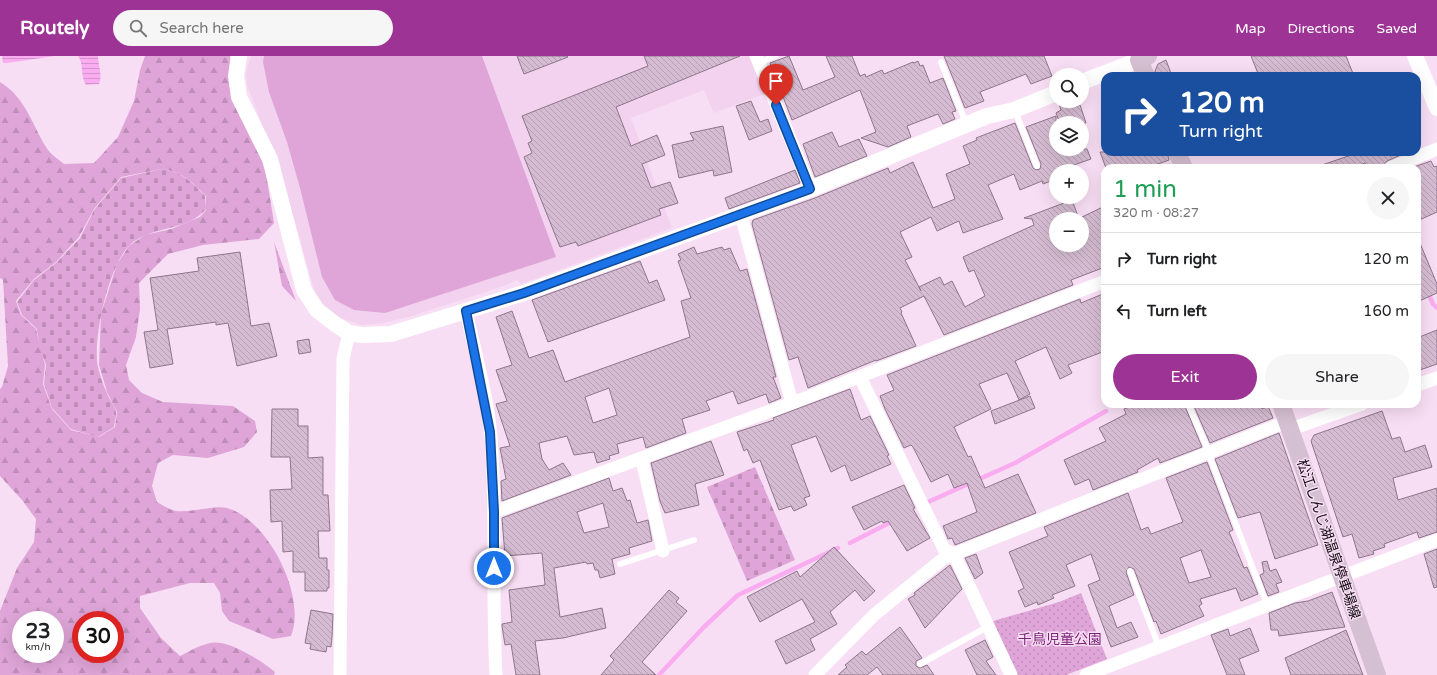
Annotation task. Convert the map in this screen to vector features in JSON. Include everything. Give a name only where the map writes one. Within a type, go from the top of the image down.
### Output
[{"type":"main road","name":"松江しんじ湖温泉停車場線","points":[[1283,408],[1290,425],[1341,577],[1377,675]]},
{"type":"street","points":[[239,56],[236,87],[239,97],[270,159],[304,290],[317,310],[349,333],[362,335],[390,334],[532,290],[810,189],[987,116],[1014,110],[1049,96]]},
{"type":"street","points":[[1415,56],[1437,108]]},
{"type":"street","points":[[757,59],[810,189]]},
{"type":"street","points":[[1112,72],[1142,62]]},
{"type":"street","points":[[1089,80],[1101,76]]},
{"type":"street","points":[[1421,155],[1437,149]]},
{"type":"street","points":[[1400,164],[1420,156]]},
{"type":"street","points":[[740,215],[792,403]]},
{"type":"street","points":[[494,512],[642,460],[1101,283]]},
{"type":"street","points":[[466,311],[490,432],[494,512],[493,624],[496,675]]},
{"type":"street","points":[[340,675],[343,359],[349,333]]},
{"type":"street","points":[[860,377],[944,549],[954,554],[1011,675]]},
{"type":"street","points":[[1421,384],[1437,378]]},
{"type":"street","points":[[815,675],[874,615],[935,564],[954,554],[1209,452],[1290,425],[1348,408]]},
{"type":"street","points":[[642,460],[662,551]]},
{"type":"street","points":[[1086,675],[1437,540]]},
{"type":"lane","points":[[757,59],[775,56]]},
{"type":"lane","points":[[941,62],[966,125]]},
{"type":"lane","points":[[1014,110],[1037,166]]},
{"type":"lane","points":[[1190,408],[1209,452],[1267,605]]},
{"type":"lane","points":[[620,564],[694,540]]},
{"type":"lane","points":[[1130,571],[1159,647]]},
{"type":"lane","points":[[920,664],[989,626]]},
{"type":"shaded area","points":[[2,56],[55,56],[3,63]]},
{"type":"shaded area","points":[[78,56],[98,56],[100,74],[99,84],[86,85],[83,78],[81,62]]},
{"type":"shaded area","points":[[251,56],[750,56],[765,94],[714,113],[704,90],[631,118],[672,228],[521,284],[517,280],[504,286],[412,316],[383,323],[361,325],[338,317],[326,309],[315,293],[284,183],[247,85],[246,72]]},
{"type":"green space","points":[[145,56],[230,56],[229,85],[236,107],[265,167],[274,223],[259,239],[203,245],[168,254],[139,283],[140,309],[136,337],[126,365],[129,380],[142,393],[163,402],[233,406],[255,421],[257,432],[244,447],[208,458],[173,455],[158,463],[152,486],[157,502],[171,510],[188,511],[216,507],[227,508],[242,515],[257,528],[270,543],[281,562],[289,582],[294,601],[295,620],[291,636],[273,639],[229,621],[222,611],[220,593],[214,583],[190,583],[140,596],[140,608],[161,638],[180,656],[205,644],[216,642],[227,644],[249,654],[275,672],[274,675],[0,675],[0,611],[17,568],[34,542],[36,519],[22,500],[0,476],[0,389],[2,387],[8,366],[3,280],[0,278],[0,82],[16,95],[46,147],[64,164],[94,163],[118,137],[134,101],[140,70]],"holes":[[[162,169],[169,170],[186,178],[206,196],[206,210],[200,217],[171,229],[145,235],[129,246],[117,264],[101,314],[99,365],[107,392],[117,412],[115,427],[99,437],[71,430],[52,409],[43,384],[45,365],[36,329],[21,315],[16,301],[34,279],[56,262],[79,237],[94,209],[121,177]]]},
{"type":"green space","points":[[264,56],[482,56],[556,257],[385,313],[354,310],[335,300],[322,277],[287,142],[269,92],[263,62]]},
{"type":"green space","points":[[162,169],[181,175],[195,186],[205,196],[206,209],[189,222],[148,234],[139,239],[130,245],[122,255],[115,268],[104,303],[100,322],[97,355],[98,367],[104,387],[116,415],[114,427],[98,437],[71,429],[52,408],[44,384],[46,365],[40,348],[37,329],[22,315],[17,302],[34,280],[57,262],[80,238],[94,210],[121,178]]},
{"type":"green space","points":[[274,242],[296,301],[282,286]]},
{"type":"green space","points":[[755,467],[795,560],[747,581],[707,487]]},
{"type":"green space","name":"千鳥児童公園","points":[[1081,593],[1107,659],[1066,675],[1018,675],[993,621],[1059,602]]},
{"type":"building","points":[[517,56],[567,56],[568,57],[524,74]]},
{"type":"building","points":[[644,56],[740,56],[616,107],[631,146],[657,135],[665,155],[642,164],[651,188],[670,182],[678,203],[659,209],[661,215],[578,246],[576,242],[560,247],[524,157],[532,153],[528,143],[532,141],[522,116],[648,66]]},
{"type":"building","points":[[789,56],[803,90],[835,77],[826,56],[852,56],[860,76],[865,74],[866,77],[882,70],[884,74],[918,61],[920,66],[923,65],[930,83],[943,78],[956,111],[952,112],[955,119],[943,124],[938,114],[907,126],[911,137],[888,147],[861,138],[876,132],[860,90],[792,120],[770,63]]},
{"type":"building","points":[[944,56],[1044,56],[1049,68],[1049,77],[1031,84],[1026,74],[980,92],[984,101],[965,108]]},
{"type":"building","points":[[1251,56],[1346,56],[1352,72],[1257,72]]},
{"type":"building","points":[[1166,60],[1170,72],[1155,72],[1158,64]]},
{"type":"building","points":[[751,101],[760,122],[768,119],[772,131],[749,140],[736,106]]},
{"type":"building","points":[[1060,108],[1081,108],[1084,116],[1057,116],[1056,113],[1061,110]]},
{"type":"building","points":[[1049,119],[1049,156],[1089,156],[1089,154],[1091,159],[1077,164],[1049,164],[1049,182],[1043,184],[1042,181],[1020,190],[1014,174],[988,185],[1003,219],[963,233],[959,221],[937,231],[931,217],[900,232],[912,257],[905,260],[921,291],[919,287],[940,277],[944,285],[952,281],[965,307],[985,296],[974,270],[969,272],[963,257],[1034,225],[1032,219],[1024,218],[1061,204],[1073,204],[1076,212],[1049,212],[1049,252],[1089,252],[1089,214],[1101,208],[1101,269],[1071,280],[1073,285],[944,335],[924,296],[900,308],[916,346],[876,360],[808,388],[798,357],[789,360],[752,224],[753,220],[815,198],[888,168],[890,173],[913,162],[933,208],[955,199],[946,174],[970,164],[963,146],[977,140],[976,138],[1015,123],[1033,168],[1036,170],[1040,169],[1041,164],[1026,127]]},
{"type":"building","points":[[723,126],[732,172],[714,176],[713,170],[679,178],[672,145],[694,140],[690,133]]},
{"type":"building","points":[[832,132],[839,147],[859,139],[867,156],[815,177],[803,144]]},
{"type":"building","points":[[1102,156],[1168,156],[1169,160],[1158,164],[1104,164]]},
{"type":"building","points":[[1348,156],[1399,156],[1387,161],[1385,164],[1325,164]]},
{"type":"building","points":[[1431,161],[1434,167],[1437,166],[1437,212],[1421,219],[1421,164]]},
{"type":"building","points":[[795,170],[800,183],[729,209],[725,198]]},
{"type":"building","points":[[1421,246],[1437,284],[1437,293],[1421,300]]},
{"type":"building","points":[[694,247],[697,254],[722,247],[724,250],[730,248],[740,271],[747,269],[776,377],[773,377],[781,398],[769,403],[766,394],[738,404],[733,391],[706,401],[710,410],[682,419],[686,433],[646,448],[643,437],[617,444],[619,453],[609,456],[610,459],[597,463],[594,452],[574,455],[567,436],[539,443],[542,459],[549,470],[563,463],[571,475],[502,501],[501,481],[506,479],[500,448],[510,446],[496,404],[507,401],[496,370],[512,365],[496,317],[512,311],[529,358],[553,350],[565,382],[690,337],[681,301],[691,298],[678,261],[681,260],[678,254]],"holes":[[[609,388],[617,415],[593,423],[585,397]]]},
{"type":"building","points":[[240,252],[251,326],[269,323],[277,356],[237,366],[228,323],[216,325],[216,322],[167,329],[173,364],[150,368],[144,332],[158,330],[150,278],[199,271],[197,258]]},
{"type":"building","points":[[640,261],[649,283],[657,280],[665,300],[548,342],[532,300]]},
{"type":"building","points":[[1101,295],[1101,353],[1068,365],[1072,373],[1060,379],[1046,347],[1015,361],[1030,394],[1019,400],[1007,373],[979,384],[991,409],[954,427],[968,457],[971,456],[985,488],[1018,474],[1036,513],[955,545],[952,538],[948,539],[943,526],[977,512],[967,483],[954,488],[948,474],[931,482],[913,447],[911,445],[904,448],[880,396],[894,390],[887,375],[1080,299],[1081,303]]},
{"type":"building","points":[[1437,330],[1437,364],[1421,370],[1421,336]]},
{"type":"building","points":[[309,339],[311,352],[299,354],[297,341]]},
{"type":"building","points":[[850,389],[861,420],[870,416],[889,455],[887,456],[891,464],[851,481],[845,465],[831,472],[816,436],[791,445],[810,496],[804,498],[807,505],[794,511],[791,506],[779,510],[760,460],[753,463],[747,449],[744,451],[737,432],[774,420],[773,418]]},
{"type":"building","points":[[1030,396],[1035,408],[995,424],[991,411]]},
{"type":"building","points":[[1186,408],[1202,447],[1160,463],[1158,458],[1137,470],[1138,472],[1093,490],[1089,479],[1075,485],[1064,460],[1106,441],[1099,428],[1126,414],[1124,409]]},
{"type":"building","points":[[1195,408],[1269,408],[1273,418],[1210,443]]},
{"type":"building","points":[[272,409],[298,409],[298,426],[308,426],[308,458],[323,457],[323,495],[328,495],[330,531],[318,531],[319,558],[327,558],[327,570],[329,570],[329,588],[327,588],[327,591],[305,591],[305,572],[293,572],[293,551],[283,552],[282,521],[271,522],[270,490],[292,489],[290,457],[271,457]]},
{"type":"building","points":[[1382,411],[1392,439],[1400,437],[1405,452],[1425,445],[1432,467],[1393,478],[1398,500],[1437,488],[1437,532],[1419,538],[1417,532],[1384,544],[1385,547],[1373,551],[1374,554],[1359,558],[1352,534],[1343,537],[1311,441],[1314,435]]},
{"type":"building","points":[[1279,433],[1318,545],[1275,559],[1260,512],[1238,518],[1215,459]]},
{"type":"building","points":[[711,441],[724,475],[695,484],[699,505],[665,513],[660,501],[651,463]]},
{"type":"building","points":[[1207,462],[1233,530],[1229,532],[1244,568],[1247,567],[1258,594],[1241,601],[1236,588],[1200,599],[1202,604],[1199,606],[1204,616],[1161,634],[1156,621],[1154,622],[1134,569],[1129,567],[1126,572],[1134,595],[1109,606],[1117,628],[1131,622],[1138,637],[1111,647],[1088,585],[1100,580],[1091,554],[1066,565],[1075,586],[1052,595],[1054,598],[1038,605],[1037,602],[1025,607],[1018,591],[1024,588],[1009,552],[1048,536],[1044,527],[1128,493],[1141,530],[1148,527],[1151,534],[1183,522],[1166,478]],"holes":[[[1201,550],[1211,577],[1189,583],[1180,558]]]},
{"type":"building","points":[[609,478],[613,491],[622,488],[627,501],[630,500],[637,523],[648,520],[652,541],[629,548],[630,554],[612,559],[615,574],[600,578],[598,570],[595,570],[593,563],[587,564],[586,562],[554,568],[560,617],[602,608],[606,628],[563,638],[535,641],[540,675],[516,675],[511,644],[505,645],[502,624],[512,622],[509,590],[545,585],[542,553],[505,556],[502,518]],"holes":[[[603,503],[609,527],[584,533],[577,512]]]},
{"type":"building","points":[[904,485],[915,508],[913,509],[930,538],[907,551],[888,521],[883,523],[882,521],[864,530],[852,507]]},
{"type":"building","points":[[834,547],[875,591],[864,601],[855,590],[830,612],[837,624],[810,639],[815,650],[786,664],[775,641],[815,622],[802,599],[760,622],[747,597],[797,571],[800,577]]},
{"type":"building","points":[[1437,549],[1437,587],[1434,588],[1424,554]]},
{"type":"building","points":[[976,554],[983,573],[975,579],[965,558]]},
{"type":"building","points":[[1267,561],[1270,571],[1276,569],[1282,582],[1276,584],[1279,592],[1268,596],[1260,575],[1264,573],[1262,562]]},
{"type":"building","points":[[950,565],[962,589],[925,628],[908,599],[915,595],[914,593]]},
{"type":"building","points":[[669,590],[679,598],[676,602],[687,611],[642,662],[656,675],[601,675],[614,660],[610,656]]},
{"type":"building","points":[[1332,592],[1345,627],[1279,636],[1278,630],[1271,630],[1269,613],[1295,603],[1308,601]]},
{"type":"building","points":[[311,610],[333,614],[331,647],[327,646],[326,652],[310,649],[311,644],[305,643]]},
{"type":"building","points":[[900,627],[922,658],[916,661],[916,666],[920,668],[927,665],[934,675],[883,675],[877,667],[867,675],[838,675],[847,667],[845,665],[862,651],[866,655]]},
{"type":"building","points":[[1250,628],[1259,651],[1239,659],[1245,675],[1227,675],[1211,635],[1228,629],[1230,636]]},
{"type":"building","points":[[1346,630],[1363,675],[1291,675],[1285,658]]},
{"type":"building","points":[[985,640],[993,657],[986,661],[996,675],[977,675],[965,650]]},
{"type":"waterway","points":[[1421,291],[1427,290],[1433,304],[1437,308]]},
{"type":"waterway","points":[[928,502],[1015,463],[1106,411]]},
{"type":"waterway","points":[[850,543],[893,521]]},
{"type":"waterway","points":[[659,675],[703,628],[738,595],[838,548]]},
{"type":"route","points":[[494,568],[492,450],[482,381],[466,311],[524,293],[810,189],[776,105]]}]
